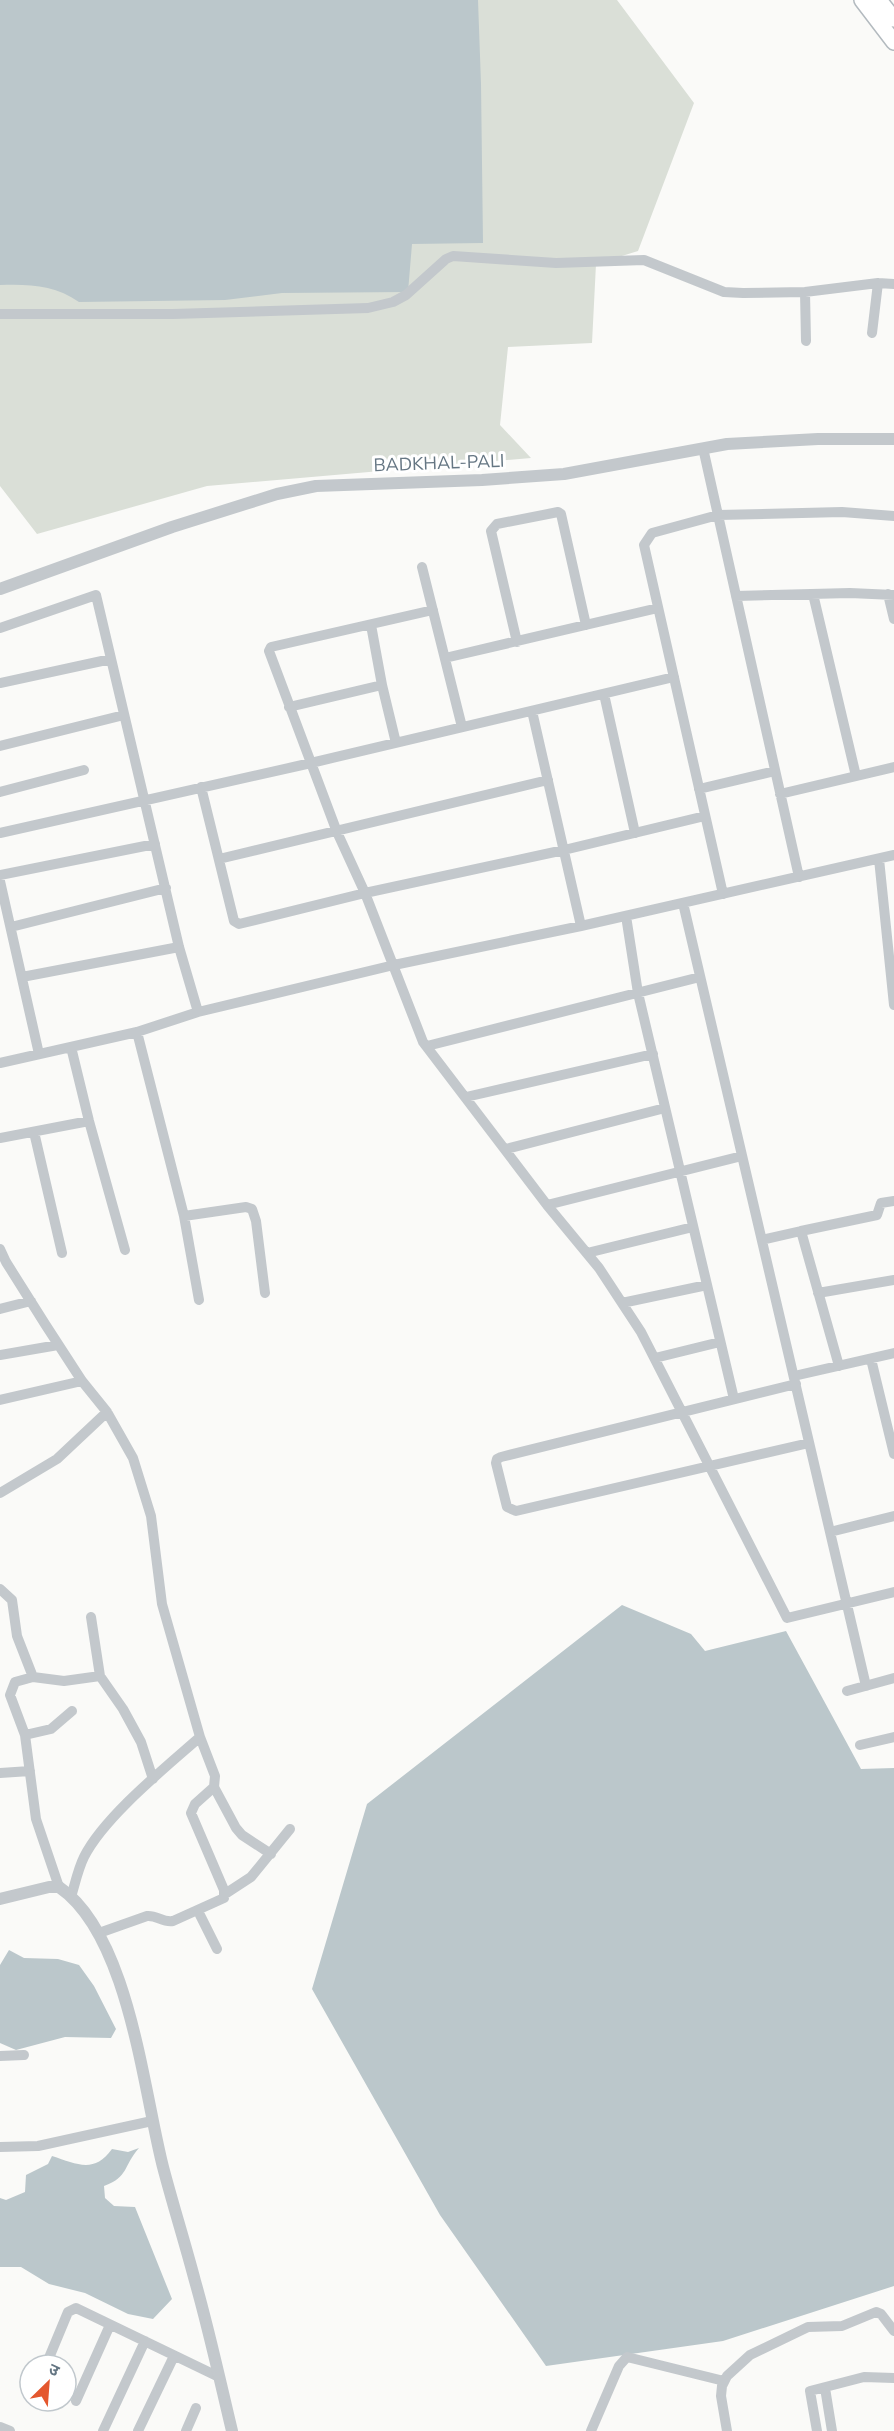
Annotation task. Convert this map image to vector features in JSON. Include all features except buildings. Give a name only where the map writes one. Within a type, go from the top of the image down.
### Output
[{"type":"main road","points":[[862,0],[894,42]]},
{"type":"main road","points":[[879,0],[894,20]]},
{"type":"street","points":[[0,314],[173,314],[368,308],[393,302],[406,295],[446,259],[453,256],[556,263],[644,260],[724,292],[805,292],[878,283],[894,284]]},
{"type":"street","points":[[872,333],[878,283]]},
{"type":"street","points":[[805,292],[806,341]]},
{"type":"street","name":"BADKHAL-PALI","points":[[0,589],[172,527],[277,494],[316,486],[482,480],[564,474],[727,444],[795,440],[894,439]]},
{"type":"street","points":[[703,448],[799,878]]},
{"type":"street","points":[[517,642],[491,531],[496,524],[558,512],[561,514],[586,625]]},
{"type":"street","points":[[723,894],[644,545],[652,533],[718,515],[842,512],[894,516]]},
{"type":"street","points":[[422,567],[462,727]]},
{"type":"street","points":[[813,594],[856,776]]},
{"type":"street","points":[[736,596],[891,594],[894,619]]},
{"type":"street","points":[[0,628],[96,595],[179,947],[198,1012]]},
{"type":"street","points":[[445,658],[658,609]]},
{"type":"street","points":[[433,610],[271,647],[270,656],[337,832],[365,893],[427,1046],[587,1253],[641,1332],[787,1618],[894,1592]]},
{"type":"street","points":[[371,625],[396,743]]},
{"type":"street","points":[[0,682],[111,659]]},
{"type":"street","points":[[0,833],[311,763],[674,677]]},
{"type":"street","points":[[289,706],[382,685]]},
{"type":"street","points":[[604,694],[635,833]]},
{"type":"street","points":[[532,711],[581,926]]},
{"type":"street","points":[[0,746],[124,715]]},
{"type":"street","points":[[780,794],[894,767]]},
{"type":"street","points":[[0,792],[84,770]]},
{"type":"street","points":[[699,789],[775,771]]},
{"type":"street","points":[[219,859],[548,780]]},
{"type":"street","points":[[201,787],[234,921],[239,924],[705,816]]},
{"type":"street","points":[[0,875],[155,844]]},
{"type":"street","points":[[0,1063],[137,1032],[198,1012],[394,965],[581,926],[894,855]]},
{"type":"street","points":[[879,859],[894,1005]]},
{"type":"street","points":[[0,881],[39,1054]]},
{"type":"street","points":[[11,927],[166,888]]},
{"type":"street","points":[[683,903],[866,1686]]},
{"type":"street","points":[[626,916],[638,993],[734,1399]]},
{"type":"street","points":[[22,977],[179,947]]},
{"type":"street","points":[[427,1046],[700,977]]},
{"type":"street","points":[[137,1032],[184,1216],[198,1300]]},
{"type":"street","points":[[71,1047],[125,1250]]},
{"type":"street","points":[[466,1097],[652,1054]]},
{"type":"street","points":[[506,1149],[665,1108]]},
{"type":"street","points":[[0,1138],[89,1121]]},
{"type":"street","points":[[34,1132],[62,1253]]},
{"type":"street","points":[[547,1204],[742,1156]]},
{"type":"street","points":[[762,1240],[877,1215],[881,1203],[894,1201]]},
{"type":"street","points":[[184,1216],[246,1207],[252,1209],[256,1221],[265,1293]]},
{"type":"street","points":[[587,1253],[693,1227]]},
{"type":"street","points":[[801,1231],[839,1366]]},
{"type":"street","points":[[0,1248],[6,1262],[58,1345],[82,1381],[107,1412],[133,1458],[151,1516],[162,1604],[200,1737],[215,1776],[214,1787],[236,1828],[242,1835],[271,1854]]},
{"type":"street","points":[[819,1293],[894,1280]]},
{"type":"street","points":[[622,1303],[707,1285]]},
{"type":"street","points":[[0,1309],[31,1301]]},
{"type":"street","points":[[655,1358],[720,1342]]},
{"type":"street","points":[[0,1355],[58,1345]]},
{"type":"street","points":[[809,1443],[516,1511],[507,1507],[496,1463],[501,1456],[734,1399],[839,1366],[894,1353]]},
{"type":"street","points":[[871,1359],[891,1426],[894,1454]]},
{"type":"street","points":[[0,1400],[82,1381]]},
{"type":"street","points":[[0,1493],[57,1459],[107,1412]]},
{"type":"street","points":[[830,1532],[894,1516]]},
{"type":"street","points":[[0,1589],[12,1600],[16,1636],[33,1677]]},
{"type":"street","points":[[91,1617],[100,1676],[123,1709],[141,1742],[153,1779]]},
{"type":"street","points":[[100,1676],[64,1681],[33,1677],[15,1682],[5,1697],[25,1735],[36,1819],[59,1887],[93,1921],[118,1979],[137,2041],[152,2121],[232,2431]]},
{"type":"street","points":[[847,1691],[894,1678]]},
{"type":"street","points":[[25,1735],[51,1729],[72,1711]]},
{"type":"street","points":[[71,1897],[84,1857],[105,1827],[153,1779],[200,1737]]},
{"type":"street","points":[[860,1745],[894,1737]]},
{"type":"street","points":[[0,1773],[30,1771]]},
{"type":"street","points":[[214,1787],[195,1804],[191,1813],[225,1894]]},
{"type":"street","points":[[99,1933],[147,1916],[167,1922],[221,1901],[225,1894],[251,1876],[290,1829]]},
{"type":"street","points":[[0,1899],[49,1887],[59,1887]]},
{"type":"street","points":[[198,1911],[217,1949]]},
{"type":"street","points":[[0,2056],[24,2055]]},
{"type":"street","points":[[0,2147],[38,2146],[152,2121]]},
{"type":"street","points":[[51,2353],[68,2312],[76,2308],[219,2377]]},
{"type":"street","points":[[727,2431],[721,2396],[724,2381],[734,2368],[750,2355],[808,2326],[842,2326],[878,2313],[894,2331]]},
{"type":"street","points":[[78,2397],[110,2325]]},
{"type":"street","points":[[103,2431],[145,2341]]},
{"type":"street","points":[[138,2431],[174,2356]]},
{"type":"street","points":[[591,2431],[619,2366],[627,2357],[724,2381]]},
{"type":"street","points":[[817,2431],[809,2392],[864,2377],[894,2378]]},
{"type":"street","points":[[825,2388],[832,2431]]},
{"type":"street","points":[[186,2431],[196,2408]]},
{"type":"shaded area","points":[[0,0],[617,0],[694,103],[638,251],[596,264],[592,343],[508,347],[500,425],[531,458],[207,486],[37,534],[0,486]]},
{"type":"shaded area","points":[[0,0],[478,0],[483,243],[412,244],[408,292],[282,293],[225,300],[79,302],[51,289],[0,285]]},
{"type":"shaded area","points":[[622,1605],[691,1634],[705,1651],[786,1631],[861,1769],[894,1768],[894,2286],[723,2341],[546,2366],[440,2215],[312,1989],[367,1804]]},
{"type":"shaded area","points":[[9,1950],[24,1958],[58,1959],[79,1965],[94,1986],[116,2029],[111,2038],[65,2037],[16,2050],[0,2043],[0,1965]]},
{"type":"shaded area","points":[[139,2148],[122,2175],[104,2186],[105,2198],[114,2206],[135,2207],[172,2299],[153,2319],[128,2314],[85,2293],[49,2284],[21,2267],[0,2267],[0,2198],[6,2200],[25,2192],[26,2175],[48,2164],[52,2156],[85,2165],[99,2162],[112,2149],[128,2152]]}]
